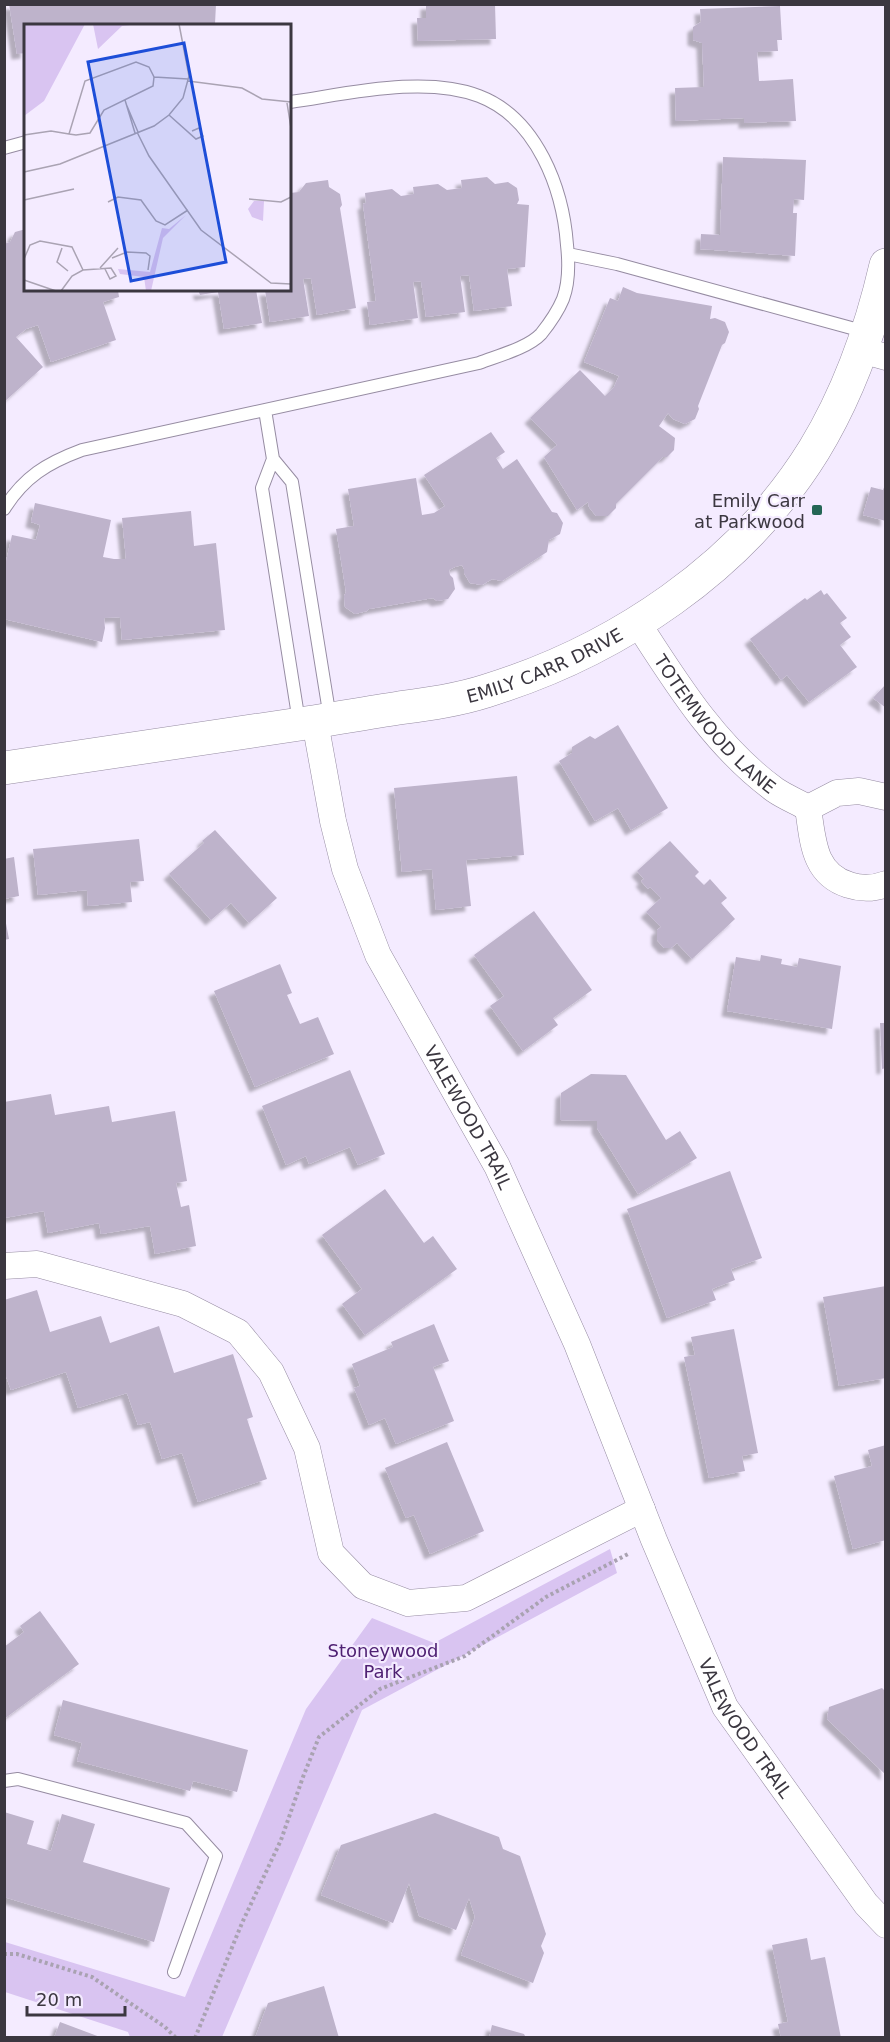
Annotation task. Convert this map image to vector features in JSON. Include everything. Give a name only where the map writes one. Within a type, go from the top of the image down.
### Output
[{"type":"street","name":"EMILY CARR DRIVE","points":[[4,768],[430,703],[483,692],[576,657],[684,592],[753,528],[786,489],[813,452],[871,346],[885,265]]},
{"type":"street","name":"TOTEMWOOD LANE","points":[[637,622],[687,700],[729,750],[776,791],[808,808]]},
{"type":"street","name":"VALEWOOD TRAIL","points":[[315,722],[333,821],[345,869],[378,955],[497,1166],[577,1344],[654,1540],[725,1707],[866,1904],[885,1925]]},
{"type":"street","points":[[885,797],[859,791],[837,793],[808,808],[813,846],[820,864],[836,881],[861,889],[885,884]]},
{"type":"street","points":[[4,1266],[37,1264],[183,1304],[238,1332],[271,1372],[307,1448],[331,1553],[363,1586],[408,1602],[466,1598],[642,1509]]},
{"type":"lane","points":[[4,508],[15,492],[36,472],[56,460],[82,450],[479,363],[515,349],[539,336],[554,315],[563,299],[567,277],[566,226],[560,199],[542,154],[506,111],[481,96],[458,90],[427,87],[388,89],[291,102]]},
{"type":"lane","points":[[4,148],[24,143]]},
{"type":"lane","points":[[568,254],[617,264],[871,346]]},
{"type":"lane","points":[[265,410],[273,459],[262,488],[315,722]]},
{"type":"lane","points":[[273,459],[292,482],[315,722]]},
{"type":"lane","points":[[4,1781],[18,1779],[186,1823],[216,1856],[174,1972]]},
{"type":"path","points":[[195,2037],[242,1923],[281,1840],[319,1737],[380,1689],[465,1656],[546,1597],[654,1540]]},
{"type":"path","points":[[4,1954],[17,1954],[92,1977],[176,2037]]},
{"type":"green space","name":"Stoneywood Park","points":[[610,1549],[617,1573],[362,1710],[222,2037],[130,2037],[128,2032],[5,1992],[5,1942],[185,1997],[306,1709],[372,1618],[434,1643]]},
{"type":"building","points":[[9,4],[216,4],[215,24],[24,24],[24,53],[17,54]]},
{"type":"building","points":[[426,4],[495,4],[496,39],[418,41],[417,18],[426,18]]},
{"type":"building","points":[[780,6],[782,40],[777,40],[778,51],[757,52],[759,81],[793,79],[796,121],[744,123],[744,118],[676,121],[675,88],[704,87],[702,43],[693,40],[693,27],[701,22],[700,9]]},
{"type":"building","points":[[723,157],[806,160],[804,200],[794,199],[793,213],[797,213],[795,256],[700,249],[701,234],[720,235]]},
{"type":"building","points":[[487,177],[495,184],[508,182],[517,188],[519,200],[517,204],[529,205],[525,267],[507,269],[512,306],[474,311],[469,275],[460,276],[465,312],[426,317],[421,281],[413,282],[418,318],[370,325],[367,302],[376,301],[363,204],[366,203],[365,193],[392,189],[401,196],[414,194],[413,187],[438,184],[447,190],[462,188],[461,180]]},
{"type":"building","points":[[328,180],[329,187],[340,194],[342,205],[340,208],[356,308],[317,315],[311,278],[303,279],[309,316],[270,322],[265,291],[291,291],[291,193],[299,192],[306,183]]},
{"type":"building","points":[[24,230],[24,291],[118,291],[119,297],[103,302],[116,340],[51,362],[38,325],[26,329],[16,337],[43,367],[4,402],[4,244],[10,242],[15,232]]},
{"type":"building","points":[[623,287],[637,293],[712,306],[710,319],[715,318],[725,322],[729,332],[698,406],[695,419],[685,424],[673,419],[668,413],[659,426],[675,438],[674,450],[667,457],[663,457],[616,504],[616,508],[608,516],[596,516],[588,502],[577,510],[544,457],[557,445],[530,418],[580,370],[605,396],[614,387],[619,376],[584,362],[610,298],[618,301]]},
{"type":"building","points":[[198,291],[256,291],[262,323],[224,329],[218,292],[200,295]]},
{"type":"building","points":[[491,432],[505,452],[496,458],[503,469],[517,459],[552,512],[557,513],[563,523],[560,534],[549,540],[547,552],[502,581],[492,579],[482,585],[470,583],[462,565],[455,567],[449,570],[455,589],[448,599],[437,601],[433,598],[369,609],[355,614],[345,607],[346,592],[336,529],[354,526],[348,489],[416,478],[422,515],[434,513],[445,506],[424,475]]},
{"type":"building","points":[[886,482],[886,521],[863,515],[871,487],[883,490]]},
{"type":"building","points":[[35,503],[111,520],[103,557],[114,559],[126,559],[122,518],[191,511],[194,546],[216,543],[225,630],[122,640],[120,617],[104,618],[105,628],[102,642],[4,619],[4,570],[12,535],[36,540],[40,525],[31,522]]},
{"type":"building","points":[[821,590],[824,595],[827,593],[847,618],[840,623],[851,637],[840,645],[857,667],[809,702],[787,675],[781,680],[750,639],[805,598],[807,600]]},
{"type":"building","points":[[886,684],[886,708],[873,698]]},
{"type":"building","points":[[618,725],[668,808],[631,830],[618,808],[595,821],[559,761],[572,753],[572,747],[590,736],[595,739]]},
{"type":"building","points":[[517,776],[524,855],[466,860],[471,906],[436,910],[432,869],[402,872],[394,788]]},
{"type":"building","points":[[215,830],[277,898],[249,923],[231,903],[211,920],[169,874]]},
{"type":"building","points":[[139,839],[144,881],[130,882],[132,902],[88,906],[87,890],[38,895],[33,849]]},
{"type":"building","points":[[670,841],[699,872],[695,876],[704,885],[710,879],[727,898],[721,903],[735,919],[692,959],[677,943],[671,948],[664,948],[657,940],[657,930],[661,927],[646,912],[661,898],[650,887],[648,889],[641,881],[644,879],[637,871]]},
{"type":"building","points":[[14,857],[19,896],[4,899],[4,859]]},
{"type":"building","points":[[534,911],[592,990],[553,1018],[558,1025],[523,1051],[490,1006],[504,996],[474,955]]},
{"type":"building","points":[[4,913],[9,939],[4,940]]},
{"type":"building","points":[[761,955],[782,959],[781,964],[797,967],[799,958],[841,966],[832,1029],[727,1011],[736,957],[760,961]]},
{"type":"building","points":[[280,964],[292,993],[287,995],[300,1024],[318,1017],[334,1054],[255,1087],[214,991]]},
{"type":"building","points":[[880,1023],[886,1023],[886,1068],[882,1069]]},
{"type":"building","points":[[350,1070],[385,1154],[358,1165],[350,1147],[309,1164],[306,1156],[286,1165],[262,1106]]},
{"type":"building","points":[[591,1074],[626,1075],[666,1140],[680,1131],[697,1158],[638,1194],[597,1128],[597,1121],[560,1120],[561,1093]]},
{"type":"building","points":[[51,1094],[55,1115],[109,1106],[112,1122],[175,1111],[187,1181],[176,1183],[181,1207],[189,1205],[196,1246],[155,1254],[150,1226],[101,1234],[99,1223],[48,1233],[44,1211],[4,1218],[4,1102]]},
{"type":"building","points":[[730,1171],[762,1258],[731,1269],[735,1280],[712,1289],[716,1300],[667,1318],[627,1209]]},
{"type":"building","points":[[385,1189],[424,1243],[433,1236],[457,1269],[365,1335],[342,1304],[362,1289],[322,1235]]},
{"type":"building","points":[[886,1286],[886,1378],[839,1386],[823,1297]]},
{"type":"building","points":[[37,1290],[50,1332],[101,1316],[110,1343],[159,1326],[174,1373],[233,1354],[253,1417],[247,1419],[267,1479],[198,1502],[182,1453],[162,1459],[150,1422],[138,1425],[127,1393],[78,1408],[66,1372],[11,1390],[4,1371],[4,1300]]},
{"type":"building","points":[[434,1324],[449,1361],[433,1367],[454,1421],[396,1444],[385,1418],[369,1425],[354,1388],[360,1386],[352,1364],[393,1347],[391,1342]]},
{"type":"building","points":[[734,1329],[758,1453],[742,1456],[745,1471],[709,1478],[684,1357],[695,1355],[691,1337]]},
{"type":"building","points":[[447,1442],[484,1531],[430,1554],[414,1515],[406,1518],[385,1468]]},
{"type":"building","points":[[886,1445],[886,1540],[853,1549],[834,1476],[872,1466],[868,1450]]},
{"type":"building","points":[[40,1611],[79,1664],[4,1719],[4,1647],[24,1632],[20,1626]]},
{"type":"building","points":[[882,1688],[886,1692],[886,1775],[827,1719],[829,1707]]},
{"type":"building","points":[[63,1700],[248,1750],[237,1792],[193,1781],[190,1791],[77,1761],[82,1743],[54,1735]]},
{"type":"building","points":[[4,1812],[34,1821],[27,1844],[51,1851],[62,1814],[95,1824],[83,1862],[170,1888],[154,1942],[4,1897]]},
{"type":"building","points":[[435,1813],[499,1837],[503,1849],[520,1856],[546,1934],[541,1946],[544,1953],[533,1983],[461,1955],[475,1917],[469,1898],[456,1930],[419,1916],[409,1883],[393,1923],[321,1895],[341,1845]]},
{"type":"building","points":[[807,1938],[811,1960],[825,1957],[841,2038],[781,2038],[778,2024],[788,2022],[772,1945]]},
{"type":"building","points":[[324,1986],[339,2038],[255,2038],[268,2003]]},
{"type":"building","points":[[60,2022],[100,2037],[100,2038],[54,2038]]},
{"type":"building","points":[[492,2025],[524,2034],[526,2038],[489,2038]]},
{"type":"place","name":"Emily Carr at Parkwood","points":[[817,510]]}]
